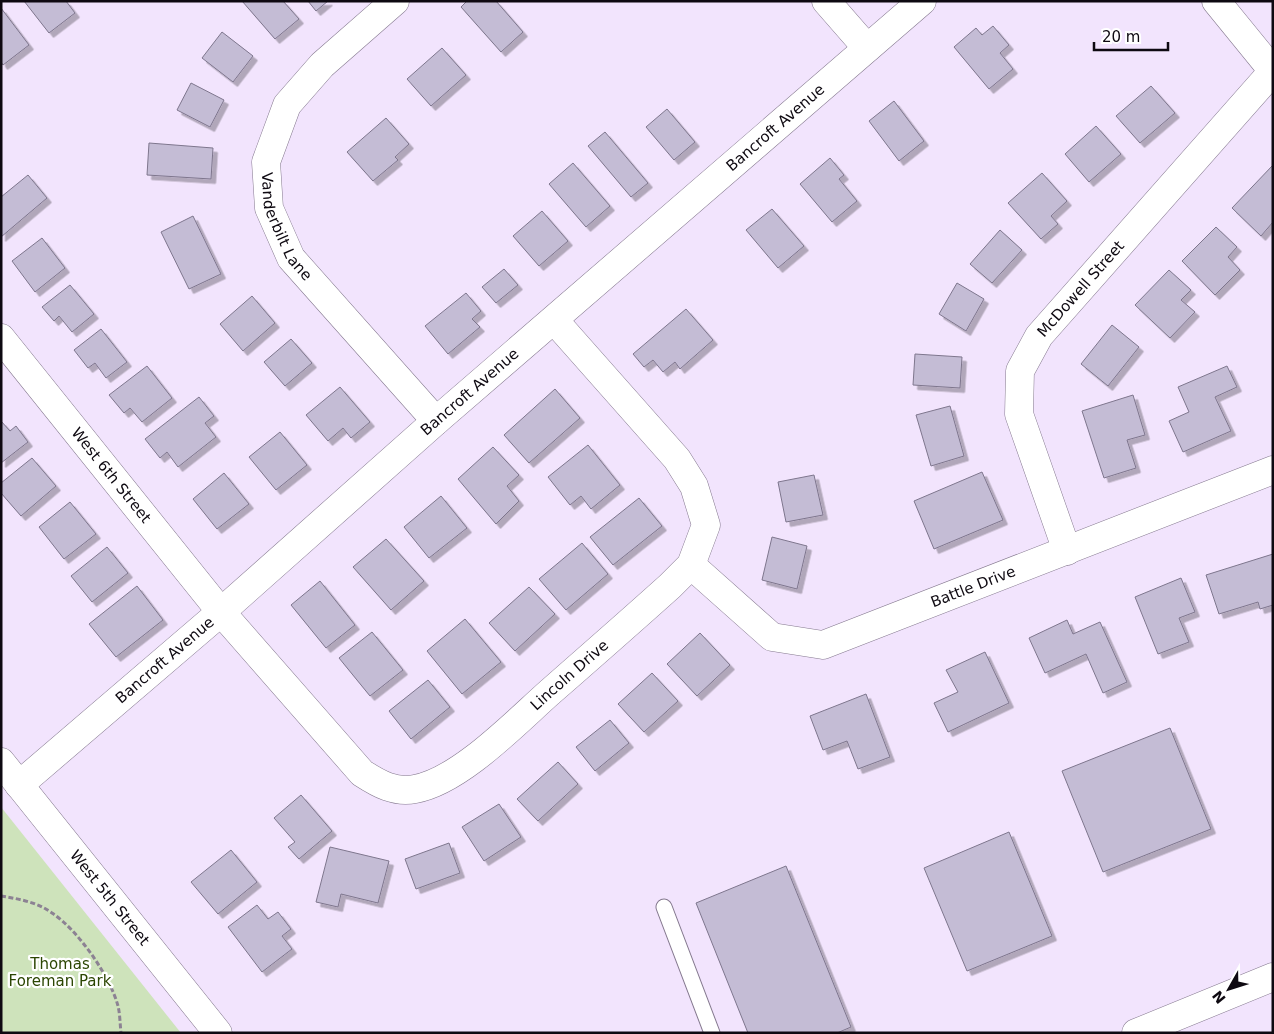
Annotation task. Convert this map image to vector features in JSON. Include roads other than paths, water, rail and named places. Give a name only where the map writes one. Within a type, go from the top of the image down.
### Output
[{"type":"street","name":"Vanderbilt Lane","points":[[395,1],[322,65],[287,105],[266,162],[269,208],[291,258],[436,421]]},
{"type":"street","points":[[826,1],[867,48]]},
{"type":"street","name":"Bancroft Avenue","points":[[19,785],[221,612],[436,421],[922,1]]},
{"type":"street","points":[[1216,1],[1273,71]]},
{"type":"street","name":"McDowell Street","points":[[1067,551],[1019,414],[1020,371],[1039,336],[1273,71]]},
{"type":"street","name":"Lincoln Drive","points":[[221,612],[362,773],[380,784],[397,790],[415,789],[434,784],[479,755],[670,586],[691,565],[706,525],[694,486],[677,459],[554,320]]},
{"type":"street","name":"West 6th Street","points":[[1,338],[221,612]]},
{"type":"street","name":"Battle Drive","points":[[691,565],[772,637],[823,645],[1273,470]]},
{"type":"street","name":"West 5th Street","points":[[1,762],[218,1033]]},
{"type":"street","points":[[1136,1033],[1273,977]]},
{"type":"lane","points":[[664,907],[712,1033]]},
{"type":"park label","name":"Thomas Foreman Park","points":[[60,972]]}]
